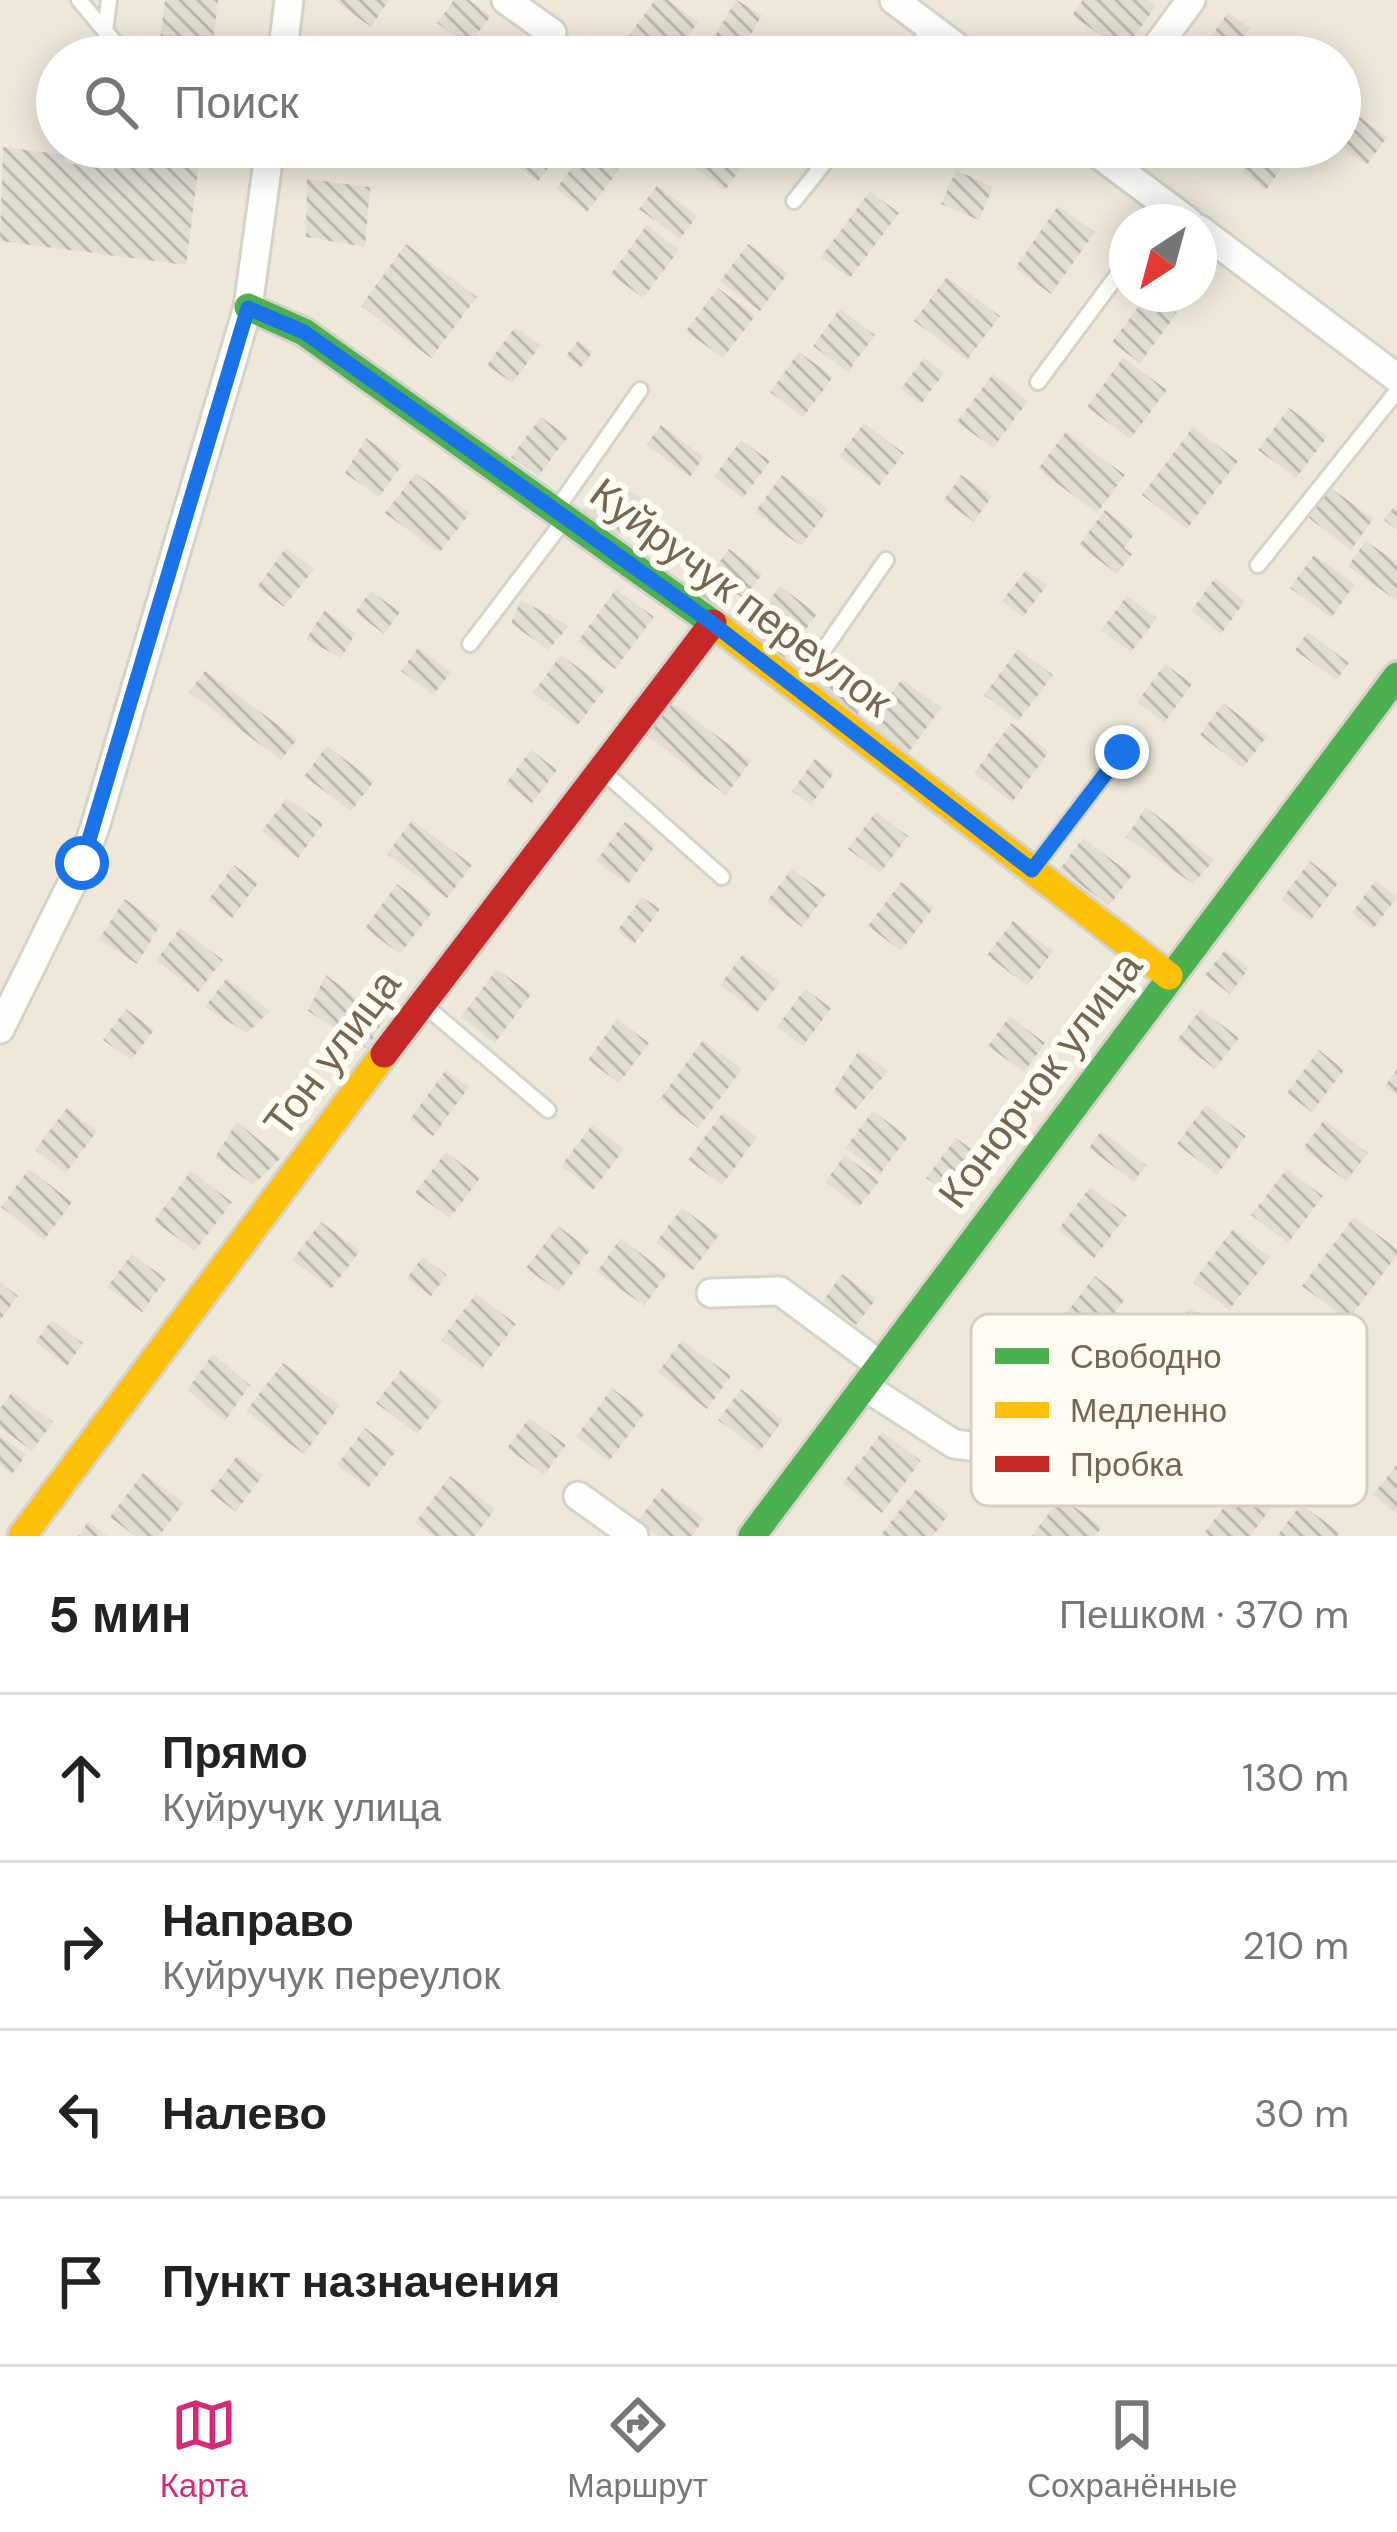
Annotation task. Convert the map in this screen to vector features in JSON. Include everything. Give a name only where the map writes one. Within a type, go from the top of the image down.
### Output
[{"type":"street","points":[[284,36],[289,0]]},
{"type":"street","points":[[506,0],[552,33]]},
{"type":"street","points":[[894,0],[943,36]]},
{"type":"street","points":[[1164,36],[1191,0]]},
{"type":"street","points":[[0,1029],[95,827],[248,308],[267,168]]},
{"type":"street","points":[[1115,168],[1159,204]]},
{"type":"street","points":[[1217,243],[1397,378]]},
{"type":"street","name":"Куйручук переулок","points":[[248,308],[304,332],[712,623],[1169,976]]},
{"type":"street","name":"Тон улица","points":[[22,1536],[712,623]]},
{"type":"street","name":"Конорчок улица","points":[[768,1530],[872,1375],[1397,676]]},
{"type":"street","points":[[711,1293],[780,1291],[954,1444],[971,1446]]},
{"type":"street","points":[[578,1496],[634,1536]]},
{"type":"lane","points":[[79,0],[109,36]]},
{"type":"lane","points":[[105,31],[109,0]]},
{"type":"lane","points":[[924,36],[931,27]]},
{"type":"lane","points":[[794,201],[820,168]]},
{"type":"lane","points":[[1038,382],[1109,286]]},
{"type":"lane","points":[[470,644],[561,515],[640,390]]},
{"type":"lane","points":[[1258,566],[1397,391]]},
{"type":"lane","points":[[796,688],[886,560]]},
{"type":"lane","points":[[1032,870],[1122,752]]},
{"type":"lane","points":[[602,769],[722,877]]},
{"type":"lane","points":[[422,1004],[548,1110]]},
{"type":"shaded area","points":[[0,0],[1397,0],[1397,1536],[0,1536]]},
{"type":"building","points":[[165,0],[218,0],[214,36],[161,36]]},
{"type":"building","points":[[334,0],[389,0],[371,27]]},
{"type":"building","points":[[454,0],[469,0],[491,16],[476,36],[455,36],[437,23]]},
{"type":"building","points":[[655,0],[668,0],[698,22],[688,36],[629,36]]},
{"type":"building","points":[[736,0],[762,15],[750,36],[715,36]]},
{"type":"building","points":[[1083,0],[1148,0],[1156,6],[1134,36],[1102,36],[1072,15]]},
{"type":"building","points":[[1228,13],[1250,28],[1244,36],[1211,36]]},
{"type":"building","points":[[1361,118],[1387,137],[1367,165],[1361,161]]},
{"type":"building","points":[[3,147],[36,151],[36,168],[198,168],[186,265],[0,241]]},
{"type":"building","points":[[519,168],[548,168],[538,181]]},
{"type":"building","points":[[572,168],[619,170],[587,212],[556,189]]},
{"type":"building","points":[[696,168],[741,168],[725,190]]},
{"type":"building","points":[[1245,168],[1282,168],[1266,190],[1242,172]]},
{"type":"building","points":[[956,170],[993,187],[979,220],[941,204]]},
{"type":"building","points":[[307,179],[370,187],[365,247],[306,237]]},
{"type":"building","points":[[657,186],[697,216],[680,239],[639,209]]},
{"type":"building","points":[[870,191],[899,213],[850,278],[821,257]]},
{"type":"building","points":[[1058,206],[1095,232],[1051,294],[1015,268]]},
{"type":"building","points":[[647,225],[679,250],[643,298],[611,274]]},
{"type":"building","points":[[406,244],[477,297],[431,358],[361,306]]},
{"type":"building","points":[[748,244],[788,273],[760,311],[720,281]]},
{"type":"building","points":[[947,277],[1000,316],[967,360],[914,321]]},
{"type":"building","points":[[718,288],[755,316],[723,358],[686,331]]},
{"type":"building","points":[[840,309],[875,335],[848,372],[813,346]]},
{"type":"building","points":[[1134,312],[1177,313],[1140,363],[1112,342]]},
{"type":"building","points":[[515,327],[541,345],[512,383],[487,365]]},
{"type":"building","points":[[578,341],[593,352],[581,367],[566,356]]},
{"type":"building","points":[[799,352],[833,377],[803,417],[770,392]]},
{"type":"building","points":[[924,358],[944,373],[921,404],[901,389]]},
{"type":"building","points":[[1123,358],[1167,390],[1130,439],[1087,407]]},
{"type":"building","points":[[993,374],[1028,401],[993,448],[957,422]]},
{"type":"building","points":[[1289,408],[1328,436],[1296,478],[1258,450]]},
{"type":"building","points":[[541,417],[568,437],[538,476],[511,457]]},
{"type":"building","points":[[864,423],[904,453],[879,486],[839,456]]},
{"type":"building","points":[[661,425],[704,457],[690,477],[646,445]]},
{"type":"building","points":[[1193,427],[1238,461],[1187,529],[1142,495]]},
{"type":"building","points":[[1066,432],[1125,475],[1097,513],[1038,469]]},
{"type":"building","points":[[366,438],[402,465],[379,497],[345,473]]},
{"type":"building","points":[[741,440],[770,461],[743,498],[714,477]]},
{"type":"building","points":[[416,473],[470,513],[439,553],[385,513]]},
{"type":"building","points":[[609,475],[644,501],[618,536],[583,510]]},
{"type":"building","points":[[782,475],[828,509],[801,546],[755,512]]},
{"type":"building","points":[[961,475],[992,496],[974,522],[944,500]]},
{"type":"building","points":[[1331,488],[1373,519],[1351,550],[1309,518]]},
{"type":"building","points":[[1397,503],[1397,530],[1384,520]]},
{"type":"building","points":[[1105,510],[1135,533],[1124,548],[1132,554],[1117,574],[1079,545]]},
{"type":"building","points":[[1366,541],[1397,563],[1397,601],[1348,566]]},
{"type":"building","points":[[286,548],[314,569],[284,607],[257,587]]},
{"type":"building","points":[[729,549],[762,574],[744,599],[733,591],[718,611],[696,594]]},
{"type":"building","points":[[1314,555],[1355,584],[1331,618],[1290,588]]},
{"type":"building","points":[[1026,570],[1047,585],[1023,617],[1002,601]]},
{"type":"building","points":[[1215,578],[1245,601],[1221,634],[1191,611]]},
{"type":"building","points":[[780,586],[817,614],[781,663],[743,635]]},
{"type":"building","points":[[616,589],[654,617],[615,669],[578,641]]},
{"type":"building","points":[[371,591],[400,612],[384,634],[355,612]]},
{"type":"building","points":[[1127,596],[1157,618],[1131,652],[1101,630]]},
{"type":"building","points":[[521,600],[569,626],[548,650],[511,623]]},
{"type":"building","points":[[325,610],[355,634],[341,658],[306,639]]},
{"type":"building","points":[[1308,632],[1349,663],[1336,680],[1295,650]]},
{"type":"building","points":[[418,648],[451,672],[433,695],[401,671]]},
{"type":"building","points":[[1018,649],[1053,675],[1018,721],[984,695]]},
{"type":"building","points":[[828,651],[875,685],[855,718],[809,684]]},
{"type":"building","points":[[561,655],[606,688],[577,726],[533,693]]},
{"type":"building","points":[[1165,664],[1192,684],[1164,723],[1137,702]]},
{"type":"building","points":[[205,671],[297,739],[281,760],[189,692]]},
{"type":"building","points":[[902,679],[941,708],[908,753],[869,724]]},
{"type":"building","points":[[670,701],[751,761],[726,795],[645,734]]},
{"type":"building","points":[[1223,703],[1267,736],[1243,768],[1200,735]]},
{"type":"building","points":[[1011,723],[1049,752],[1012,802],[974,773]]},
{"type":"building","points":[[327,746],[374,781],[351,811],[304,776]]},
{"type":"building","points":[[531,750],[557,770],[532,803],[506,783]]},
{"type":"building","points":[[815,759],[834,773],[811,805],[792,791]]},
{"type":"building","points":[[287,798],[323,824],[298,858],[262,831]]},
{"type":"building","points":[[1146,807],[1214,860],[1193,884],[1126,837]]},
{"type":"building","points":[[876,812],[908,836],[880,873],[848,849]]},
{"type":"building","points":[[412,820],[472,865],[447,898],[387,854]]},
{"type":"building","points":[[625,822],[656,845],[628,884],[596,861]]},
{"type":"building","points":[[1083,838],[1132,875],[1109,906],[1060,869]]},
{"type":"building","points":[[1310,861],[1338,883],[1310,921],[1281,900]]},
{"type":"building","points":[[234,865],[258,883],[232,918],[208,900]]},
{"type":"building","points":[[792,869],[826,894],[802,927],[767,901]]},
{"type":"building","points":[[1375,881],[1397,897],[1373,929],[1352,913]]},
{"type":"building","points":[[901,882],[934,907],[901,951],[868,926]]},
{"type":"building","points":[[397,884],[433,911],[400,954],[365,928]]},
{"type":"building","points":[[642,897],[660,909],[634,944],[617,931]]},
{"type":"building","points":[[125,899],[160,925],[137,964],[99,939]]},
{"type":"building","points":[[1013,921],[1053,951],[1027,986],[987,955]]},
{"type":"building","points":[[180,928],[223,960],[198,992],[156,961]]},
{"type":"building","points":[[1225,950],[1249,968],[1230,994],[1205,975]]},
{"type":"building","points":[[743,954],[780,982],[757,1012],[720,985]]},
{"type":"building","points":[[497,969],[531,994],[495,1043],[461,1017]]},
{"type":"building","points":[[326,975],[384,1019],[367,1049],[308,1011]]},
{"type":"building","points":[[227,978],[270,1011],[247,1033],[205,1007]]},
{"type":"building","points":[[805,989],[831,1008],[803,1046],[777,1027]]},
{"type":"building","points":[[126,1009],[154,1030],[131,1060],[103,1040]]},
{"type":"building","points":[[1201,1009],[1239,1038],[1215,1069],[1177,1040]]},
{"type":"building","points":[[1010,1016],[1045,1043],[1024,1072],[988,1046]]},
{"type":"building","points":[[617,1019],[649,1043],[619,1083],[588,1060]]},
{"type":"building","points":[[703,1040],[742,1069],[698,1128],[660,1099]]},
{"type":"building","points":[[859,1050],[888,1071],[855,1110],[833,1092]]},
{"type":"building","points":[[1319,1050],[1344,1070],[1312,1112],[1287,1093]]},
{"type":"building","points":[[1397,1069],[1397,1095],[1385,1086]]},
{"type":"building","points":[[446,1070],[469,1087],[433,1136],[410,1119]]},
{"type":"building","points":[[1206,1105],[1246,1136],[1217,1175],[1177,1144]]},
{"type":"building","points":[[67,1108],[97,1131],[66,1173],[35,1150]]},
{"type":"building","points":[[873,1111],[908,1137],[880,1174],[845,1148]]},
{"type":"building","points":[[723,1112],[757,1137],[722,1185],[688,1160]]},
{"type":"building","points":[[1324,1120],[1368,1153],[1346,1181],[1303,1148]]},
{"type":"building","points":[[237,1122],[281,1158],[253,1185],[215,1157]]},
{"type":"building","points":[[592,1125],[624,1149],[593,1190],[561,1166]]},
{"type":"building","points":[[1101,1131],[1146,1165],[1134,1182],[1089,1148]]},
{"type":"building","points":[[956,1138],[982,1157],[953,1197],[926,1178]]},
{"type":"building","points":[[446,1152],[480,1178],[450,1218],[415,1193]]},
{"type":"building","points":[[845,1155],[879,1181],[859,1207],[825,1182]]},
{"type":"building","points":[[29,1169],[72,1202],[44,1240],[1,1207]]},
{"type":"building","points":[[1287,1169],[1323,1196],[1288,1243],[1251,1215]]},
{"type":"building","points":[[191,1171],[232,1202],[195,1251],[154,1221]]},
{"type":"building","points":[[1090,1187],[1127,1215],[1094,1258],[1058,1230]]},
{"type":"building","points":[[682,1208],[719,1235],[693,1270],[656,1242]]},
{"type":"building","points":[[1354,1217],[1397,1249],[1353,1314],[1340,1314],[1302,1286]]},
{"type":"building","points":[[321,1222],[360,1251],[331,1289],[292,1260]]},
{"type":"building","points":[[558,1226],[590,1250],[559,1292],[526,1268]]},
{"type":"building","points":[[1233,1229],[1270,1257],[1229,1310],[1193,1282]]},
{"type":"building","points":[[621,1238],[667,1274],[644,1306],[597,1272]]},
{"type":"building","points":[[132,1254],[166,1279],[142,1312],[107,1287]]},
{"type":"building","points":[[423,1257],[447,1275],[431,1296],[407,1278]]},
{"type":"building","points":[[842,1274],[876,1299],[856,1325],[823,1301]]},
{"type":"building","points":[[1095,1276],[1125,1299],[1114,1314],[1066,1314]]},
{"type":"building","points":[[0,1282],[18,1296],[0,1320]]},
{"type":"building","points":[[476,1294],[516,1324],[481,1370],[441,1340]]},
{"type":"building","points":[[52,1320],[83,1343],[67,1366],[35,1342]]},
{"type":"building","points":[[682,1340],[731,1376],[707,1409],[658,1372]]},
{"type":"building","points":[[213,1354],[250,1385],[225,1421],[187,1390]]},
{"type":"building","points":[[283,1363],[340,1405],[304,1454],[246,1411]]},
{"type":"building","points":[[401,1370],[442,1401],[417,1434],[376,1403]]},
{"type":"building","points":[[612,1388],[645,1413],[609,1461],[576,1437]]},
{"type":"building","points":[[741,1389],[783,1420],[760,1451],[718,1420]]},
{"type":"building","points":[[12,1392],[53,1422],[32,1451],[0,1427],[0,1408]]},
{"type":"building","points":[[529,1418],[566,1445],[544,1475],[507,1448]]},
{"type":"building","points":[[365,1428],[396,1451],[368,1488],[337,1465]]},
{"type":"building","points":[[882,1432],[921,1461],[882,1513],[843,1483]]},
{"type":"building","points":[[0,1436],[26,1455],[12,1474],[0,1465]]},
{"type":"building","points":[[237,1456],[263,1475],[236,1512],[210,1492]]},
{"type":"building","points":[[1397,1464],[1397,1514],[1373,1495]]},
{"type":"building","points":[[143,1473],[184,1503],[159,1536],[135,1536],[110,1517]]},
{"type":"building","points":[[450,1476],[495,1509],[475,1536],[433,1536],[415,1523]]},
{"type":"building","points":[[662,1488],[704,1519],[692,1536],[658,1536],[638,1521]]},
{"type":"building","points":[[916,1489],[949,1514],[933,1536],[880,1536]]},
{"type":"building","points":[[1054,1506],[1073,1506],[1102,1527],[1095,1536],[1032,1536]]},
{"type":"building","points":[[1225,1506],[1272,1506],[1250,1536],[1209,1536],[1205,1532]]},
{"type":"building","points":[[1300,1506],[1340,1533],[1337,1536],[1277,1536]]},
{"type":"building","points":[[88,1522],[107,1536],[78,1536]]},
{"type":"traffic: fast","points":[[248,307],[304,332],[721,629]]},
{"type":"traffic: fast","points":[[752,1536],[1397,676]]},
{"type":"traffic: slow","points":[[721,629],[1169,976]]},
{"type":"traffic: slow","points":[[22,1536],[384,1054]]},
{"type":"traffic: jam","points":[[384,1054],[713,623]]},
{"type":"route","points":[[82,863],[248,308],[304,332],[566,518],[712,623],[1032,870],[1122,752]]}]
